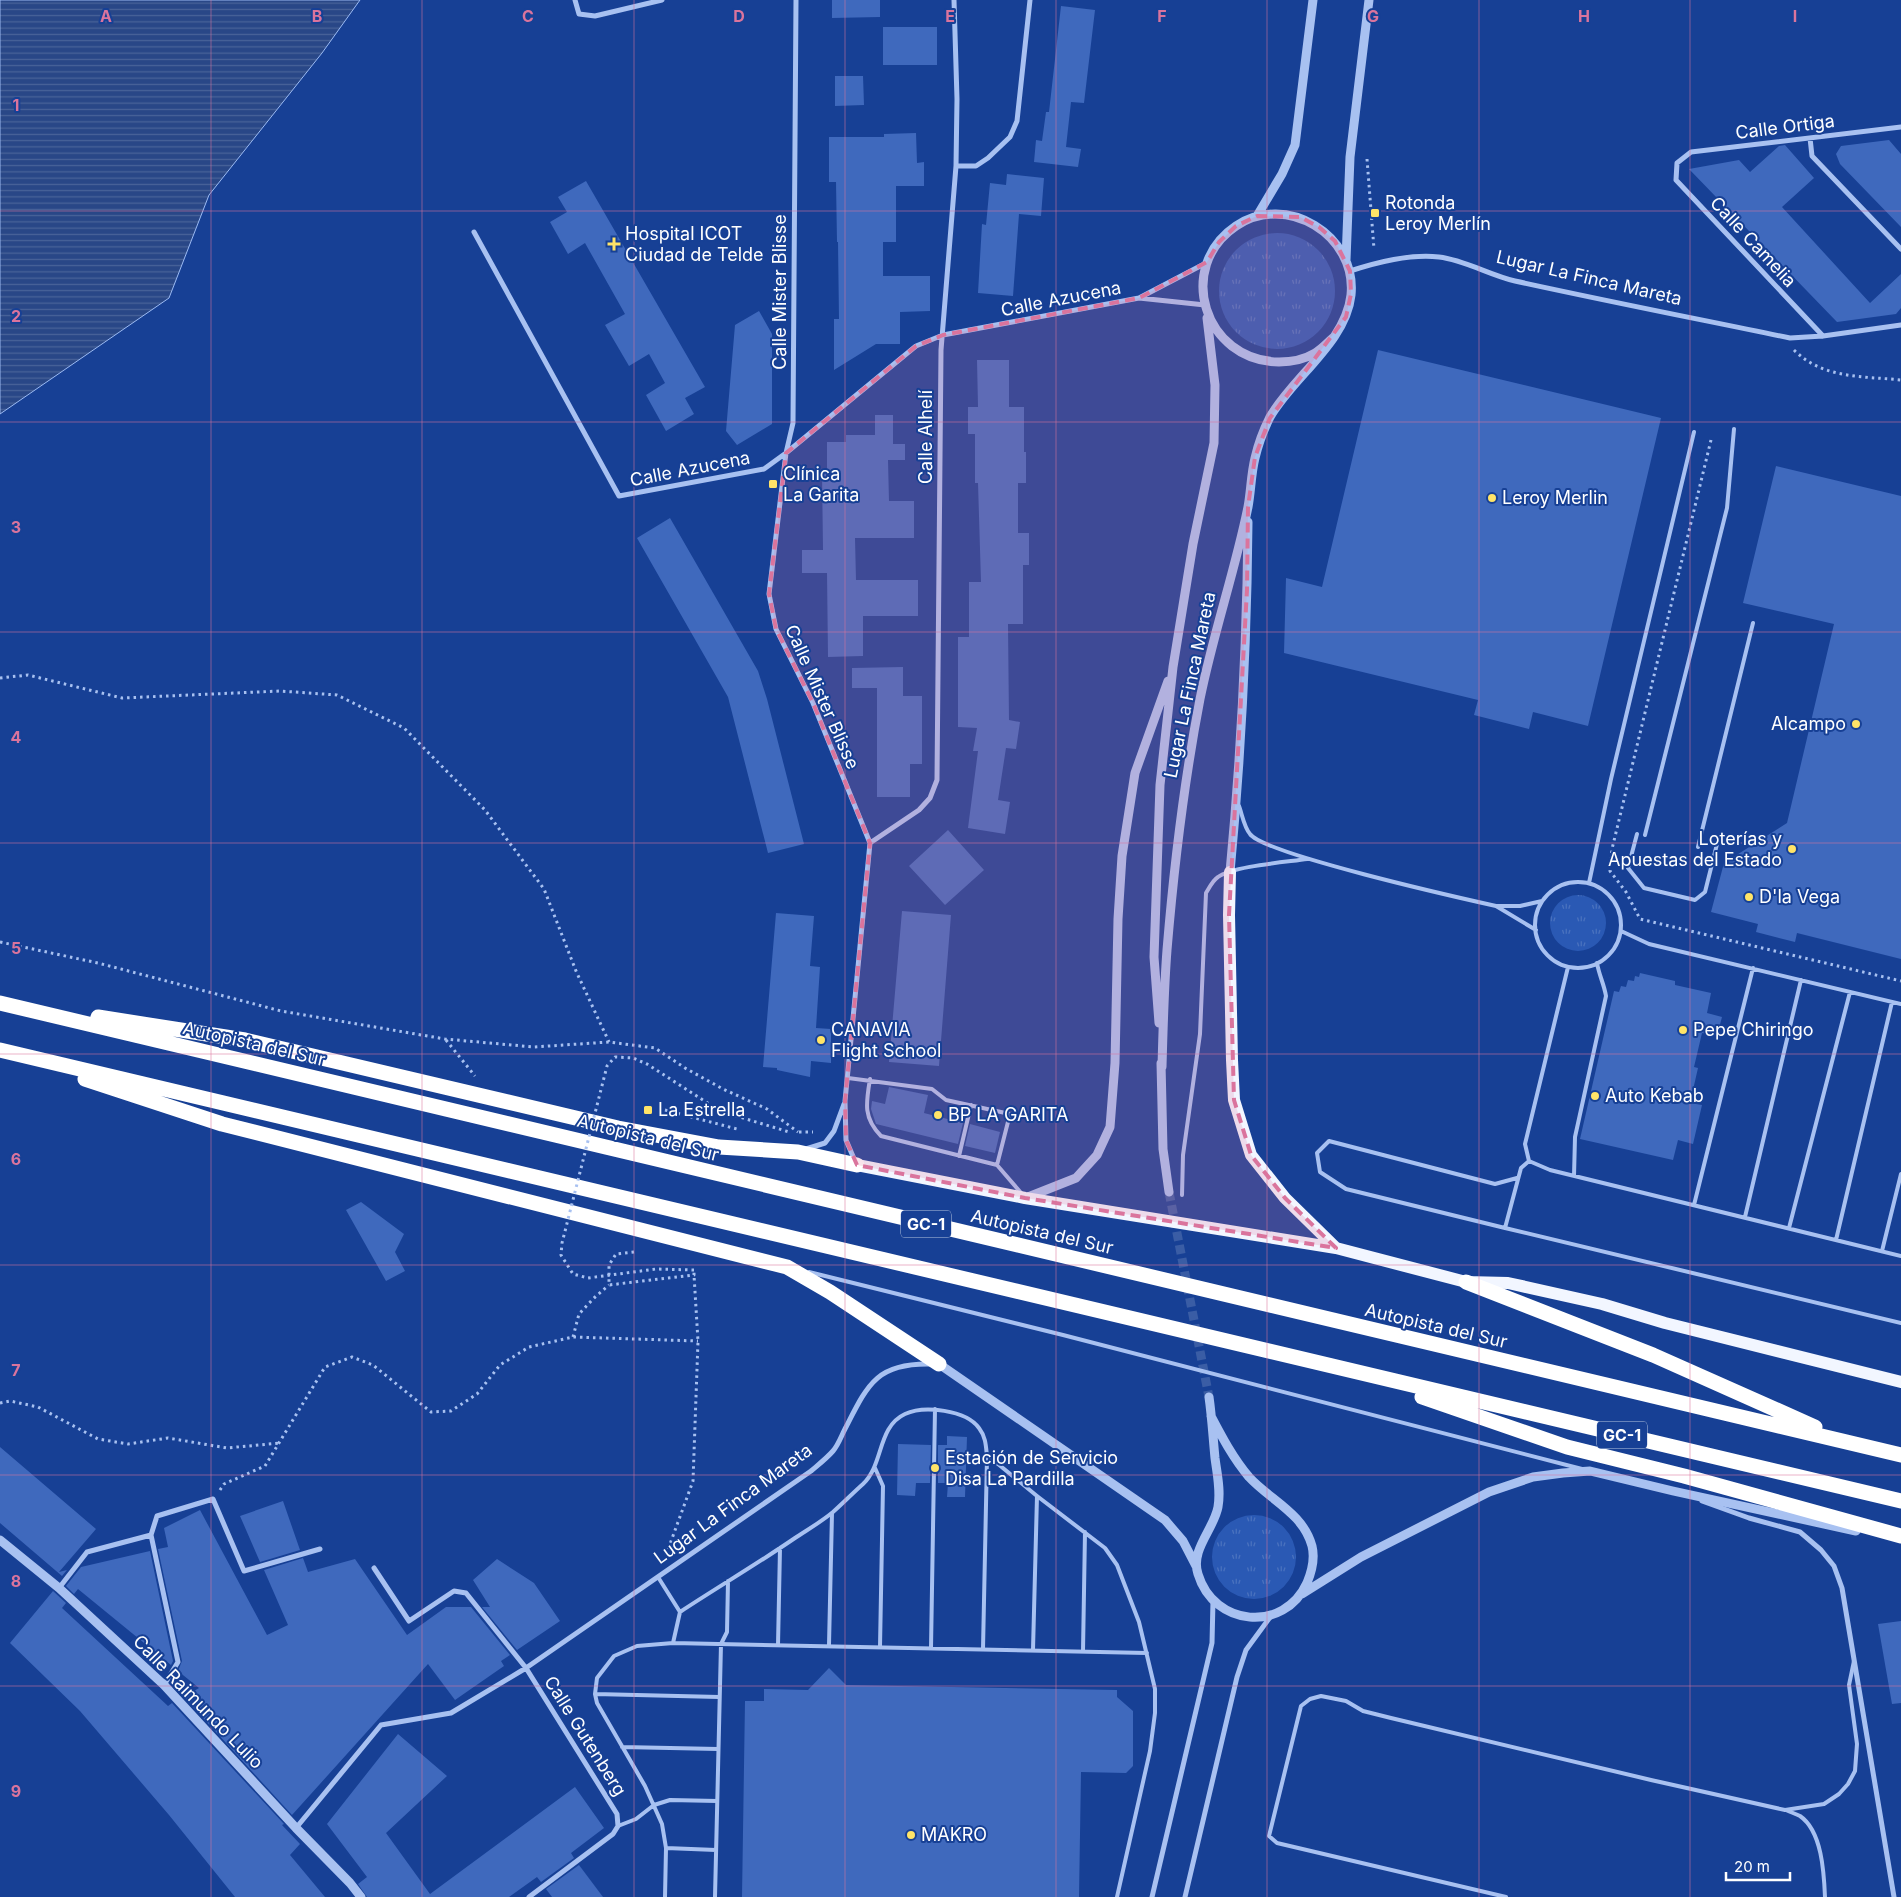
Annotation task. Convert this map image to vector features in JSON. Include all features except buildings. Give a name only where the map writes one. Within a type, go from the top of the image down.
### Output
[{"type":"highway","points":[[0,1002],[245,1040],[618,1128],[719,1147],[798,1152],[857,1165]]},
{"type":"highway","name":"Autopista del Sur","points":[[0,1002],[1901,1455]]},
{"type":"highway","points":[[0,1051],[222,1124],[787,1267],[830,1292],[939,1364]]},
{"type":"highway","name":"GC-1","points":[[0,1051],[993,1284],[1901,1501]]},
{"type":"highway","points":[[1466,1282],[1653,1356],[1853,1443]]},
{"type":"highway","points":[[1343,1369],[1567,1447],[1684,1476],[1901,1536]]},
{"type":"main road","points":[[1230,872],[1229,915],[1234,1100],[1252,1155],[1284,1198],[1336,1248]]},
{"type":"main road","points":[[857,1165],[1025,1198],[1336,1248],[1466,1282],[1508,1283],[1602,1304],[1665,1323],[1901,1382]]},
{"type":"street","points":[[575,0],[579,14],[595,16],[662,0]]},
{"type":"street","name":"Calle Mister Blisse","points":[[796,0],[793,423],[786,453],[769,594],[776,629],[813,703],[870,843],[845,1101],[846,1140],[857,1165]]},
{"type":"street","name":"Calle Alhelí","points":[[870,843],[919,810],[930,798],[937,780],[941,350],[956,166],[957,98],[954,0]]},
{"type":"street","points":[[956,166],[976,166],[1010,138],[1017,121],[1030,0]]},
{"type":"street","points":[[1257,216],[1282,174],[1295,145],[1313,0]]},
{"type":"street","name":"Lugar La Finca Mareta","points":[[1346,260],[1350,157],[1369,0]]},
{"type":"street","name":"Calle Ortiga","points":[[1677,163],[1691,152],[1901,127]]},
{"type":"street","points":[[1810,138],[1812,156],[1901,250]]},
{"type":"street","name":"Calle Camelia","points":[[1677,163],[1676,180],[1822,336]]},
{"type":"street","name":"Lugar La Finca Mareta","points":[[1162,1067],[1167,950],[1181,809],[1201,696],[1248,506],[1255,457],[1270,418],[1294,385],[1334,337],[1346,317],[1351,294],[1350,271],[1335,241],[1319,227],[1300,217],[1278,214],[1257,216],[1236,226],[1219,242],[1208,262],[1203,285],[1215,385],[1214,443],[1173,667],[1160,785],[1156,866],[1154,957],[1162,1067],[1164,1149],[1169,1192]]},
{"type":"street","name":"Calle Azucena","points":[[474,232],[619,496],[764,469],[916,346],[943,335],[1139,298],[1208,262]]},
{"type":"street","name":"Lugar La Finca Mareta","points":[[1350,271],[1379,262],[1423,256],[1440,257],[1512,280],[1786,337],[1822,336],[1901,325]]},
{"type":"street","name":"Calle Azucena","points":[[1139,298],[1206,309]]},
{"type":"street","name":"Lugar La Finca Mareta","points":[[1206,309],[1220,336],[1240,353],[1264,362],[1290,362],[1314,353],[1334,337]]},
{"type":"street","points":[[1230,872],[1237,801],[1247,590],[1248,506]]},
{"type":"street","points":[[1025,1198],[1076,1178],[1097,1155],[1110,1127],[1115,1063],[1118,920],[1122,856],[1135,773],[1173,667]]},
{"type":"street","name":"Calle Mister Blisse","points":[[834,1131],[845,1101]]},
{"type":"street","points":[[798,1152],[825,1143],[834,1131]]},
{"type":"street","name":"Lugar La Finca Mareta","points":[[296,1828],[381,1725],[451,1713],[526,1668],[811,1472],[834,1450],[863,1393],[873,1381],[887,1371],[909,1363],[939,1364]]},
{"type":"street","points":[[939,1364],[1165,1520],[1183,1541],[1196,1566],[1202,1588],[1213,1601],[1226,1610],[1240,1616],[1256,1618],[1272,1615],[1289,1607],[1302,1594],[1361,1557],[1489,1492],[1533,1477],[1590,1471],[1673,1491],[1901,1540]]},
{"type":"street","points":[[1196,1566],[1198,1552],[1218,1509],[1220,1494],[1209,1397]]},
{"type":"street","points":[[1211,1416],[1228,1448],[1250,1478],[1290,1511],[1307,1531],[1313,1548],[1313,1565],[1302,1594]]},
{"type":"street","points":[[1673,1491],[1750,1518],[1800,1532],[1821,1550],[1834,1566],[1842,1588],[1894,1897]]},
{"type":"street","points":[[164,1685],[178,1662],[151,1535],[157,1516],[213,1499],[244,1571],[320,1549]]},
{"type":"street","points":[[59,1588],[87,1552],[151,1535]]},
{"type":"street","name":"Calle Raimundo Lulio","points":[[0,1540],[59,1588],[164,1685],[361,1897]]},
{"type":"street","name":"Calle Gutenberg","points":[[374,1568],[409,1621],[454,1591],[466,1592],[526,1668],[616,1814],[618,1826]]},
{"type":"street","points":[[1152,1897],[1212,1643],[1213,1601]]},
{"type":"street","points":[[1185,1897],[1237,1677],[1246,1650],[1272,1615]]},
{"type":"street","points":[[529,1897],[537,1895],[613,1834],[618,1826]]},
{"type":"lane","points":[[1645,835],[1727,508],[1734,429]]},
{"type":"lane","points":[[1588,883],[1694,432]]},
{"type":"lane","points":[[1698,847],[1753,623]]},
{"type":"lane","points":[[1237,801],[1250,835],[1262,843],[1308,859],[1496,906],[1520,906],[1542,901]]},
{"type":"lane","points":[[1637,834],[1628,868],[1644,888],[1695,900],[1705,892],[1717,844]]},
{"type":"lane","points":[[1182,1195],[1183,1155],[1200,1034],[1206,893],[1217,878],[1230,872],[1267,864],[1308,859]]},
{"type":"lane","points":[[1588,883],[1600,887],[1617,906],[1621,918],[1621,931],[1617,944],[1609,955],[1597,964],[1583,968],[1568,967],[1556,962],[1546,954],[1539,943],[1535,920],[1542,901],[1551,891],[1563,884],[1588,883]]},
{"type":"lane","points":[[1496,906],[1536,930]]},
{"type":"lane","points":[[1621,931],[1649,944],[1901,1004]]},
{"type":"lane","points":[[1574,1176],[1574,1137],[1606,996],[1597,964]]},
{"type":"lane","points":[[1529,1161],[1525,1144],[1568,967]]},
{"type":"lane","points":[[1694,1205],[1753,968]]},
{"type":"lane","points":[[1745,1218],[1801,980]]},
{"type":"lane","points":[[1789,1228],[1850,992]]},
{"type":"lane","points":[[1836,1240],[1892,1002]]},
{"type":"lane","points":[[848,1078],[870,1079],[932,1089],[946,1100],[1010,1114],[997,1165]]},
{"type":"lane","points":[[870,1079],[866,1107],[873,1128],[881,1136],[997,1165],[1025,1198]]},
{"type":"lane","points":[[959,1156],[971,1105]]},
{"type":"lane","points":[[1517,1178],[1495,1184],[1329,1141],[1317,1153],[1320,1172],[1346,1189],[1901,1323]]},
{"type":"lane","points":[[1529,1161],[1550,1170],[1901,1256]]},
{"type":"lane","points":[[1504,1228],[1517,1178],[1521,1168],[1529,1161]]},
{"type":"lane","points":[[1882,1251],[1901,1174]]},
{"type":"lane","points":[[787,1267],[898,1296],[1063,1335],[1590,1471]]},
{"type":"lane","points":[[680,1612],[832,1513],[867,1480],[875,1468],[887,1430],[894,1421],[906,1414],[920,1410],[935,1409],[951,1412],[978,1426],[984,1436],[987,1457],[984,1649]]},
{"type":"lane","points":[[931,1648],[935,1409]]},
{"type":"lane","points":[[987,1457],[1105,1548],[1116,1565],[1140,1622],[1155,1689],[1155,1713],[1150,1751],[1117,1897]]},
{"type":"lane","points":[[875,1468],[883,1486],[880,1646]]},
{"type":"lane","points":[[1033,1650],[1037,1496]]},
{"type":"lane","points":[[829,1645],[832,1513]]},
{"type":"lane","points":[[1083,1651],[1085,1532]]},
{"type":"lane","points":[[778,1645],[780,1548]]},
{"type":"lane","points":[[658,1577],[680,1612],[674,1643]]},
{"type":"lane","points":[[714,1897],[721,1644],[727,1632],[728,1581]]},
{"type":"lane","points":[[665,1897],[666,1848],[662,1824],[654,1805],[597,1703],[595,1694],[597,1678],[614,1656],[637,1646],[674,1643],[1147,1653]]},
{"type":"lane","points":[[1786,1810],[1824,1804],[1839,1794],[1848,1784],[1855,1771],[1857,1744],[1849,1685],[1854,1659]]},
{"type":"lane","points":[[595,1694],[719,1697]]},
{"type":"lane","points":[[1506,1897],[1277,1843],[1269,1836],[1301,1706],[1310,1699],[1321,1696],[1346,1701],[1363,1711],[1391,1718],[1786,1810],[1801,1817],[1813,1830],[1824,1871],[1825,1897]]},
{"type":"lane","points":[[622,1747],[718,1749]]},
{"type":"lane","points":[[618,1826],[636,1819],[654,1805],[670,1800],[717,1801]]},
{"type":"lane","points":[[666,1848],[716,1850]]},
{"type":"path","points":[[1368,150],[1366,159],[1374,249]]},
{"type":"path","points":[[1786,337],[1794,351],[1811,365],[1836,374],[1901,380]]},
{"type":"path","points":[[1711,440],[1612,849],[1610,871],[1626,892],[1640,919],[1901,981]]},
{"type":"path","points":[[0,678],[28,675],[122,698],[280,691],[337,695],[404,728],[485,810],[544,889],[576,971],[609,1042]]},
{"type":"path","points":[[0,942],[98,963],[281,1011],[446,1039],[534,1048],[609,1042],[655,1048],[685,1068],[723,1089],[767,1109],[798,1132]]},
{"type":"path","points":[[446,1039],[492,1098]]},
{"type":"path","points":[[658,1577],[693,1481],[698,1341],[694,1270],[656,1269],[588,1278],[573,1274],[561,1255],[564,1234],[607,1066],[615,1057],[633,1058],[647,1064],[720,1111],[789,1132]]},
{"type":"path","points":[[664,1110],[745,1130]]},
{"type":"path","points":[[782,1134],[789,1132],[834,1131]]},
{"type":"path","points":[[609,1285],[609,1265],[616,1254],[634,1252]]},
{"type":"path","points":[[573,1337],[579,1314],[609,1285],[694,1275]]},
{"type":"path","points":[[213,1499],[224,1484],[266,1466],[325,1367],[352,1357],[374,1365],[431,1412],[451,1411],[477,1394],[500,1365],[529,1348],[573,1337],[698,1341]]},
{"type":"path","points":[[0,1403],[10,1401],[38,1406],[98,1440],[128,1444],[168,1438],[227,1448],[280,1443]]},
{"type":"highlighted area","points":[[1257,216],[1300,217],[1319,227],[1335,241],[1350,271],[1351,294],[1346,317],[1270,418],[1255,457],[1248,507],[1247,590],[1229,915],[1234,1100],[1251,1155],[1285,1198],[1336,1248],[1025,1198],[857,1165],[846,1140],[845,1101],[870,843],[813,703],[776,629],[769,594],[786,453],[916,346],[943,335],[1139,298],[1207,262],[1219,242],[1236,226]]},
{"type":"green space","points":[[1277,233],[1299,238],[1318,250],[1330,269],[1335,291],[1330,313],[1318,332],[1299,344],[1277,349],[1255,344],[1236,332],[1224,313],[1219,291],[1224,269],[1236,250],[1255,238]]},
{"type":"green space","points":[[1572,895],[1584,895],[1598,903],[1606,917],[1604,934],[1598,943],[1584,951],[1572,951],[1562,946],[1555,939],[1550,929],[1550,917],[1555,907],[1562,900]]},
{"type":"green space","points":[[1254,1515],[1270,1518],[1289,1534],[1293,1541],[1296,1557],[1293,1573],[1277,1592],[1270,1596],[1254,1599],[1238,1596],[1219,1580],[1215,1573],[1212,1557],[1215,1541],[1231,1522],[1238,1518]]},
{"type":"shaded area","points":[[0,0],[360,0],[322,53],[209,195],[169,298],[0,414]]},
{"type":"tunnel","points":[[1169,1192],[1209,1397]]},
{"type":"place","name":"Rotonda Leroy Merlín","points":[[1375,213]]},
{"type":"place","name":"Hospital ICOT Ciudad de Telde","points":[[614,244]]},
{"type":"place","name":"Clínica La Garita","points":[[773,484]]},
{"type":"place","name":"Leroy Merlin","points":[[1492,498]]},
{"type":"place","name":"Alcampo","points":[[1856,724]]},
{"type":"place","name":"Loterías y Apuestas del Estado","points":[[1792,849]]},
{"type":"place","name":"D'la Vega","points":[[1749,897]]},
{"type":"place","name":"Pepe Chiringo","points":[[1683,1030]]},
{"type":"place","name":"CANAVIA Flight School","points":[[821,1040]]},
{"type":"place","name":"Auto Kebab","points":[[1595,1096]]},
{"type":"place","name":"La Estrella","points":[[648,1110]]},
{"type":"place","name":"BP LA GARITA","points":[[938,1115]]},
{"type":"place","name":"Estación de Servicio Disa La Pardilla","points":[[935,1468]]},
{"type":"place","name":"MAKRO","points":[[911,1835]]}]
